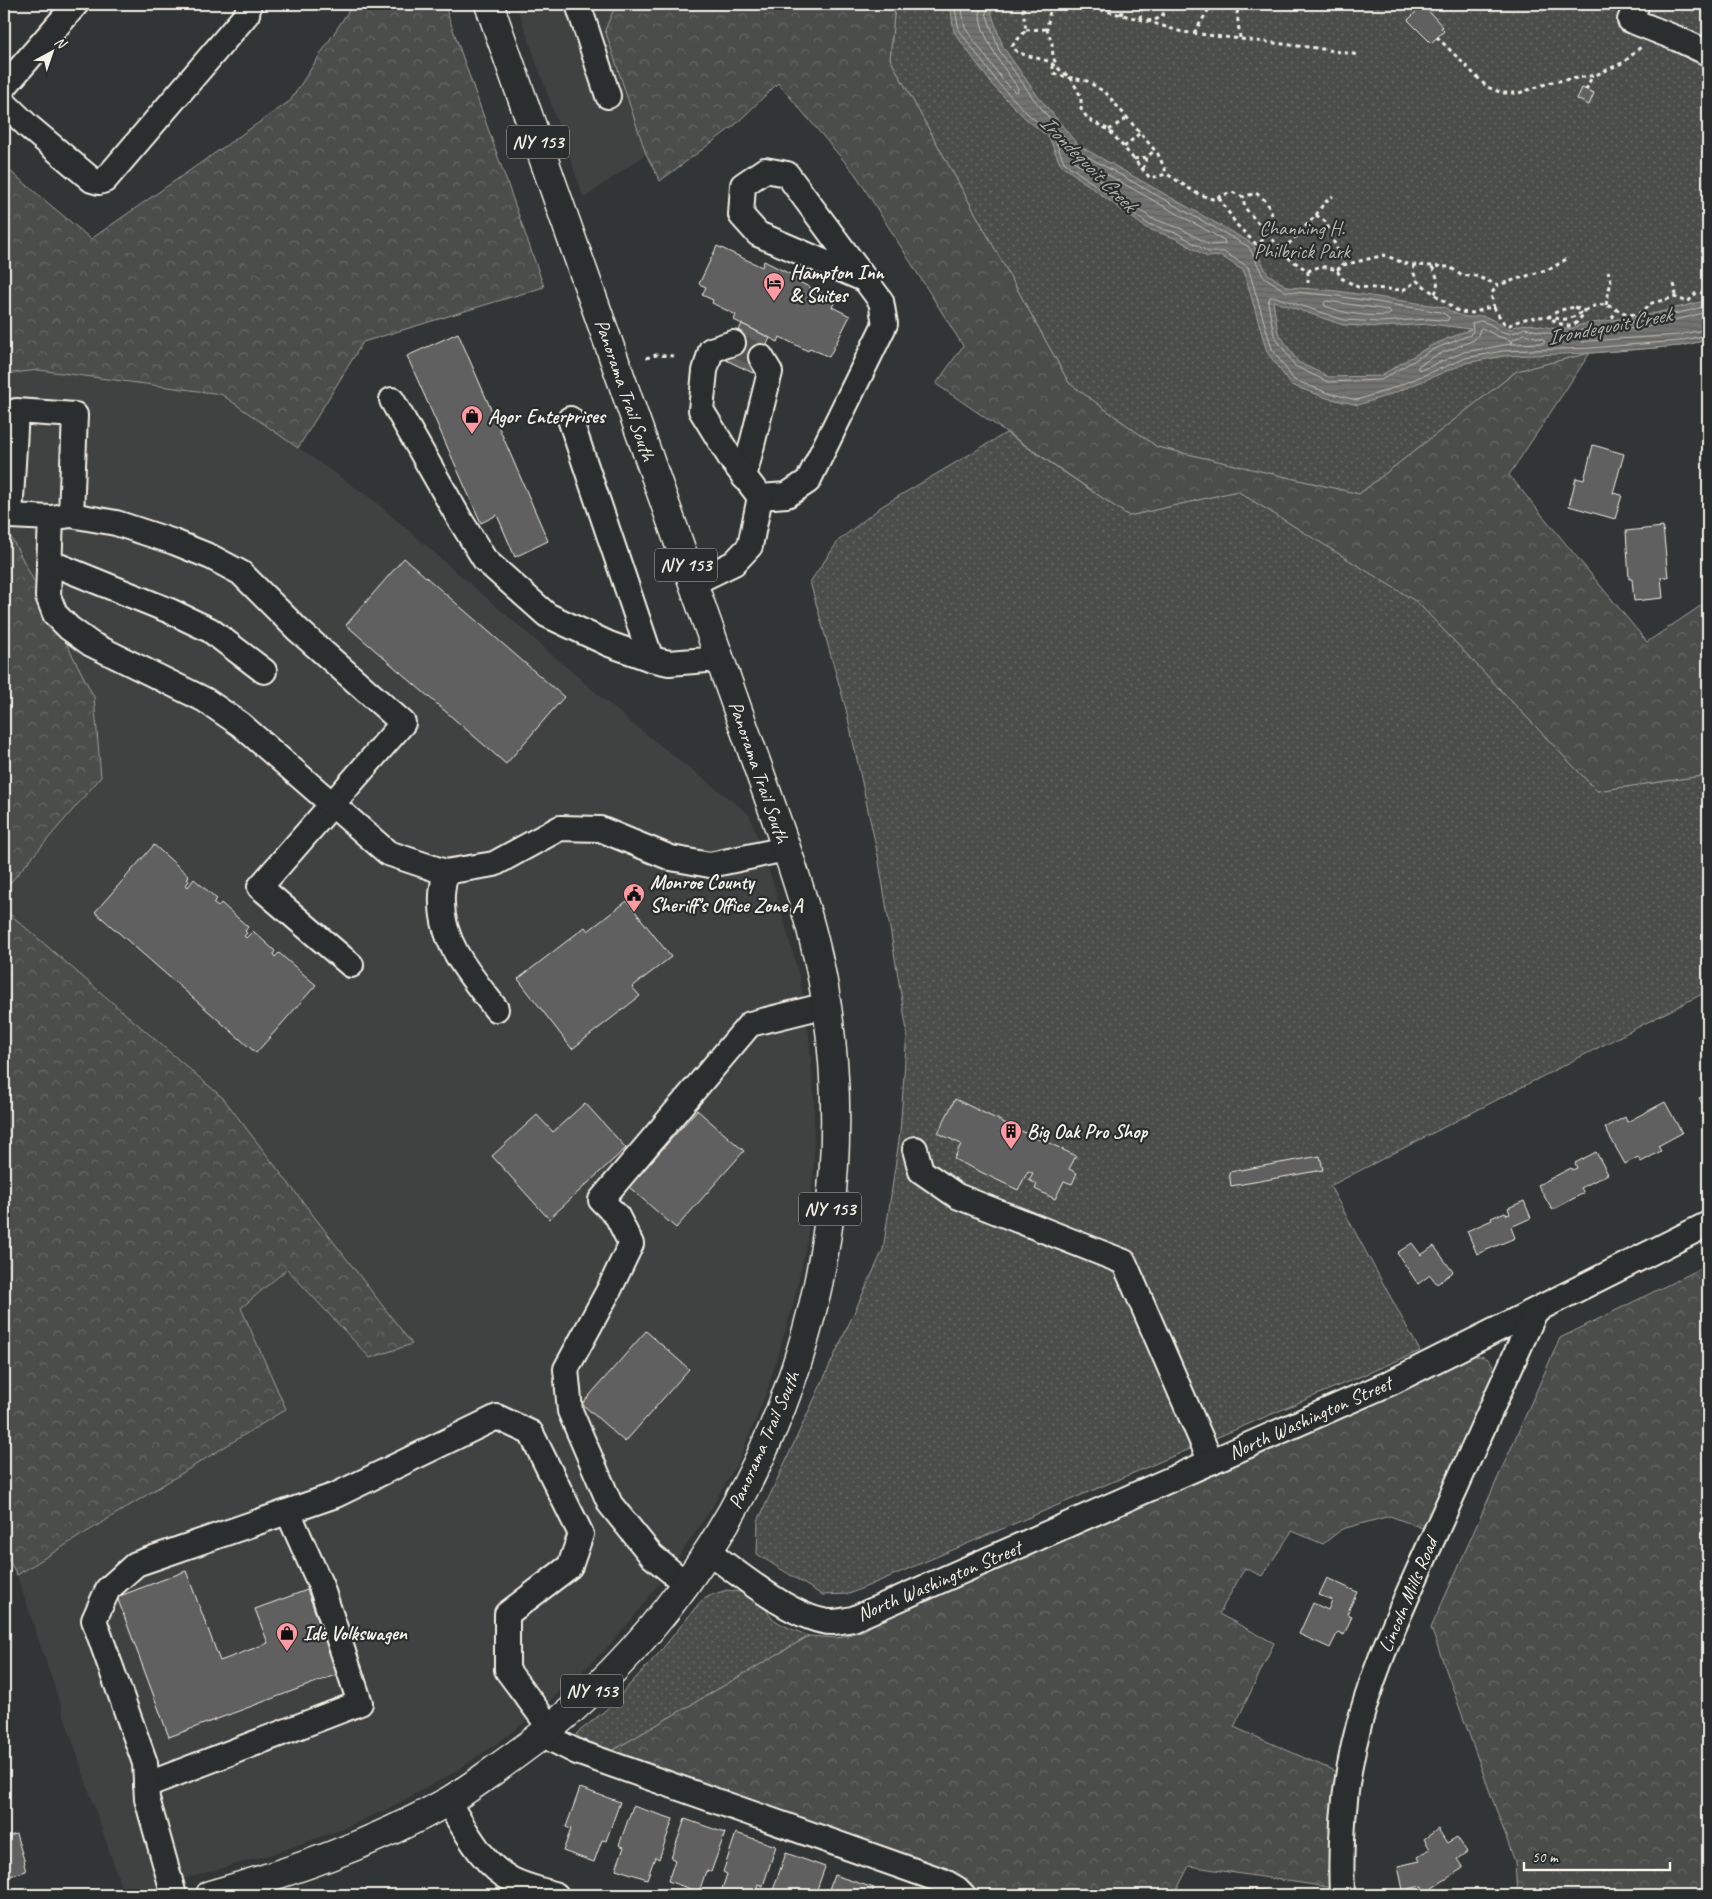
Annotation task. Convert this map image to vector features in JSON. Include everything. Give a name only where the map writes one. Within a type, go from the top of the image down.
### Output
[{"type":"main road","name":"Panorama Trail South","points":[[489,4],[786,849],[810,925],[827,1005],[835,1105],[834,1175],[826,1242],[814,1307],[778,1420],[754,1470],[709,1552]]},
{"type":"main road","name":"NY 153","points":[[220,1894],[331,1856],[392,1829],[448,1801],[489,1774],[547,1732],[583,1700],[626,1657],[686,1584],[709,1552]]},
{"type":"street","points":[[4,87],[76,4]]},
{"type":"street","points":[[578,4],[608,96]]},
{"type":"street","points":[[4,102],[29,127],[92,180],[99,182],[105,180],[248,9]]},
{"type":"street","points":[[1640,17],[1708,53]]},
{"type":"street","points":[[760,497],[787,495],[808,481],[886,324],[881,301],[866,280],[787,174],[765,170],[743,185],[741,215],[758,234],[866,280]]},
{"type":"street","points":[[733,343],[711,350],[705,371],[701,410],[731,459],[760,497]]},
{"type":"street","points":[[744,477],[770,372],[761,357]]},
{"type":"street","points":[[392,400],[459,518],[486,560],[546,615],[609,644],[651,659],[669,663],[720,659]]},
{"type":"street","points":[[351,965],[260,887],[331,805],[403,723],[298,630],[240,573],[210,557],[174,542],[116,523],[61,517],[10,516],[16,411],[75,415],[61,517],[49,562],[48,596],[55,614],[69,628],[91,644],[205,700],[240,724],[331,805],[388,853],[445,872],[494,864],[560,828],[600,829],[671,858],[710,865],[786,849]]},
{"type":"street","points":[[570,419],[651,659]]},
{"type":"street","points":[[693,583],[734,563],[750,546],[760,497]]},
{"type":"street","points":[[49,562],[170,611],[210,630],[264,671]]},
{"type":"street","points":[[445,872],[442,903],[447,937],[465,968],[496,1009]]},
{"type":"street","points":[[686,1584],[652,1556],[610,1504],[570,1411],[566,1369],[610,1290],[631,1244],[617,1216],[601,1200],[750,1024],[827,1005]]},
{"type":"street","points":[[916,1149],[922,1171],[957,1196],[1124,1262],[1211,1462]]},
{"type":"street","name":"North Washington Street","points":[[709,1552],[761,1589],[804,1615],[832,1622],[852,1619],[1390,1383],[1536,1312],[1708,1224]]},
{"type":"street","name":"Lincoln Mills Road","points":[[1342,1895],[1342,1830],[1347,1787],[1354,1743],[1368,1696],[1391,1634],[1470,1453],[1536,1312]]},
{"type":"street","points":[[174,1895],[147,1798],[146,1763],[94,1620],[108,1589],[136,1564],[336,1495],[497,1417],[531,1433],[581,1534],[570,1566],[508,1614],[507,1670],[547,1732],[577,1752],[943,1881],[963,1895]]},
{"type":"street","points":[[146,1785],[360,1703],[321,1586],[288,1512]]},
{"type":"street","points":[[448,1801],[480,1852],[499,1872],[512,1880],[556,1895]]},
{"type":"path","points":[[1026,30],[1023,11],[1025,4],[1029,4]]},
{"type":"path","points":[[1051,4],[1047,29],[1057,67]]},
{"type":"path","points":[[1076,4],[1140,19],[1182,32],[1240,38],[1359,55]]},
{"type":"path","points":[[1121,15],[1124,4]]},
{"type":"path","points":[[1136,4],[1147,4]]},
{"type":"path","points":[[1147,21],[1161,18],[1164,15],[1167,4]]},
{"type":"path","points":[[1198,4],[1208,10]]},
{"type":"path","points":[[1194,33],[1212,4]]},
{"type":"path","points":[[1240,4],[1237,12],[1240,38]]},
{"type":"path","points":[[1140,19],[1142,5]]},
{"type":"path","points":[[1437,37],[1487,87],[1502,93],[1519,93],[1552,82],[1593,75],[1624,62],[1646,43],[1640,17]]},
{"type":"path","points":[[1047,29],[1026,30],[1012,46],[1018,53],[1048,61],[1071,78],[1081,97],[1081,109],[1084,114],[1088,119],[1109,130],[1150,178],[1167,174]]},
{"type":"path","points":[[1053,64],[1053,72],[1058,76],[1088,81],[1106,93],[1155,150],[1167,174],[1196,193],[1212,199],[1232,192],[1243,196],[1256,193],[1267,202],[1274,220],[1265,239],[1256,244],[1250,239],[1237,225],[1219,198]]},
{"type":"path","points":[[1586,90],[1593,75]]},
{"type":"path","points":[[1109,130],[1127,118]]},
{"type":"path","points":[[1124,147],[1140,133]]},
{"type":"path","points":[[1134,159],[1146,156],[1155,150]]},
{"type":"path","points":[[1143,170],[1146,156]]},
{"type":"path","points":[[1243,196],[1245,208],[1290,259],[1308,271]]},
{"type":"path","points":[[1283,250],[1316,215],[1324,203],[1333,196]]},
{"type":"path","points":[[1316,215],[1326,222],[1343,265]]},
{"type":"path","points":[[1337,270],[1343,265],[1385,255],[1403,263],[1450,267],[1462,276],[1473,275],[1498,285]]},
{"type":"path","points":[[1568,258],[1552,268],[1498,285],[1491,294],[1494,308],[1504,323],[1510,325],[1514,322],[1540,316],[1564,320],[1576,316],[1595,305],[1606,305],[1622,313],[1636,315],[1643,312],[1652,303],[1663,302],[1674,297],[1688,302],[1697,292],[1707,294],[1708,292]]},
{"type":"path","points":[[1414,265],[1413,271],[1417,281],[1459,312],[1474,313],[1486,308],[1494,308]]},
{"type":"path","points":[[1308,271],[1321,266],[1337,270],[1341,278],[1358,287],[1403,290],[1417,281]]},
{"type":"path","points":[[1432,266],[1439,283],[1434,294]]},
{"type":"path","points":[[1308,271],[1308,286]]},
{"type":"path","points":[[1606,305],[1611,281],[1608,271]]},
{"type":"path","points":[[1674,284],[1676,292],[1674,297]]},
{"type":"path","points":[[1548,317],[1560,310],[1575,307],[1585,311]]},
{"type":"path","points":[[1612,318],[1617,310]]},
{"type":"path","points":[[1548,317],[1564,326],[1572,327],[1579,322],[1585,311]]},
{"type":"path","points":[[646,358],[656,355],[676,356]]},
{"type":"shaded area","points":[[516,4],[616,4],[605,30],[646,154],[584,198]]},
{"type":"shaded area","points":[[39,370],[221,394],[372,499],[630,722],[749,814],[774,885],[800,979],[809,1036],[814,1096],[814,1164],[807,1241],[793,1305],[767,1391],[739,1460],[709,1512],[678,1558],[633,1618],[604,1651],[540,1710],[499,1742],[453,1773],[389,1808],[337,1831],[272,1854],[127,1895],[124,1895],[17,1575],[286,1409],[241,1308],[287,1269],[370,1358],[411,1344],[223,1098],[4,909],[4,890],[101,777],[11,537],[4,536],[4,374]]},
{"type":"green space","points":[[353,4],[444,4],[544,287],[363,342],[298,448],[221,394],[39,370],[4,374],[4,166],[91,239],[290,101]]},
{"type":"green space","points":[[616,4],[895,4],[890,59],[1069,383],[1157,447],[1359,494],[1517,371],[1590,353],[1509,475],[1647,642],[1708,601],[1708,775],[1597,791],[1417,602],[1237,491],[1129,516],[936,384],[963,346],[856,175],[778,83],[735,125],[660,181],[646,154],[605,30]]},
{"type":"green space","name":"Channing H. Philbrick Park","points":[[895,4],[1708,4],[1708,340],[1680,346],[1590,353],[1517,371],[1359,494],[1157,447],[1069,383],[890,59]]},
{"type":"green space","points":[[1006,433],[1129,516],[1237,491],[1417,602],[1597,791],[1708,775],[1708,991],[1330,1186],[1420,1351],[849,1594],[822,1595],[757,1554],[758,1521],[883,1250],[900,1133],[907,1031],[878,856],[846,709],[810,582],[839,540],[882,506]]},
{"type":"green space","points":[[4,536],[11,537],[94,697],[101,777],[4,890]]},
{"type":"green space","points":[[4,909],[223,1098],[412,1344],[370,1358],[287,1269],[241,1308],[286,1409],[17,1575],[4,1551]]},
{"type":"green space","points":[[1708,1265],[1708,1895],[1517,1895],[1515,1862],[1431,1628],[1560,1338]]},
{"type":"green space","points":[[1472,1356],[1483,1357],[1490,1361],[1494,1369],[1493,1381],[1425,1529],[1390,1516],[1342,1529],[1323,1544],[1292,1531],[1262,1576],[1245,1568],[1219,1614],[1274,1643],[1234,1727],[1339,1773],[1334,1888],[1189,1866],[1174,1895],[978,1895],[957,1879],[605,1755],[809,1636],[837,1638],[865,1630],[888,1614]]},
{"type":"green space","points":[[727,1590],[753,1596],[775,1620],[809,1636],[605,1755],[589,1746],[576,1734],[607,1709],[659,1653],[701,1601],[711,1595]]},
{"type":"water","name":"Irondequoit Creek","points":[[950,4],[995,4],[991,12],[1003,47],[1037,95],[1078,145],[1253,244],[1267,273],[1287,287],[1337,291],[1444,307],[1462,316],[1486,317],[1511,329],[1527,324],[1562,329],[1571,328],[1652,314],[1708,300],[1708,340],[1680,346],[1590,353],[1504,356],[1466,363],[1389,395],[1358,405],[1327,398],[1291,385],[1267,352],[1244,271],[1221,256],[1207,257],[1177,239],[1146,228],[1060,164],[1049,137],[1026,119],[994,87],[954,32]],"holes":[[[1273,301],[1343,325],[1379,327],[1430,324],[1471,329],[1430,346],[1380,376],[1329,377],[1298,362],[1278,332]]]},
{"type":"building","points":[[1423,5],[1443,27],[1441,28],[1444,31],[1431,43],[1408,20]]},
{"type":"building","points":[[1582,88],[1594,93],[1589,105],[1577,99]]},
{"type":"building","name":"Hampton Inn & Suites","points":[[717,246],[762,267],[764,261],[796,277],[795,280],[836,300],[832,307],[850,316],[829,357],[810,348],[808,351],[780,337],[778,342],[734,320],[736,315],[712,303],[713,300],[702,295],[706,287],[699,284]]},
{"type":"building","points":[[742,324],[770,338],[753,373],[724,359]]},
{"type":"building","name":"Agor Enterprises","points":[[458,333],[548,541],[515,557],[497,515],[481,523],[407,356]]},
{"type":"building","points":[[1593,445],[1624,454],[1613,493],[1622,495],[1615,519],[1569,506],[1576,478],[1584,480]]},
{"type":"building","points":[[1663,527],[1668,577],[1661,577],[1663,598],[1634,601],[1632,579],[1629,579],[1626,531]]},
{"type":"building","points":[[404,558],[564,697],[506,764],[346,625]]},
{"type":"building","points":[[154,845],[189,876],[187,879],[189,881],[186,885],[188,887],[194,879],[217,899],[213,903],[218,907],[221,903],[248,927],[245,931],[247,933],[244,936],[246,938],[253,931],[275,951],[273,954],[275,957],[279,953],[316,985],[256,1053],[95,912]]},
{"type":"building","points":[[627,901],[671,957],[632,987],[640,996],[572,1049],[518,979],[585,927],[588,931]]},
{"type":"building","points":[[1708,1094],[1708,1114],[1699,1098]]},
{"type":"building","name":"Big Oak Pro Shop","points":[[955,1099],[1076,1156],[1069,1169],[1077,1173],[1072,1184],[1064,1181],[1055,1199],[1035,1189],[1037,1184],[1029,1180],[1033,1173],[1028,1171],[1018,1190],[954,1159],[961,1144],[938,1133]]},
{"type":"building","points":[[1665,1102],[1682,1133],[1658,1146],[1661,1151],[1641,1162],[1638,1157],[1625,1164],[1605,1128],[1625,1117],[1627,1122]]},
{"type":"building","points":[[585,1103],[626,1148],[549,1219],[492,1156],[537,1115],[553,1132]]},
{"type":"building","points":[[697,1110],[744,1151],[676,1228],[629,1187]]},
{"type":"building","points":[[1596,1152],[1608,1174],[1581,1188],[1584,1193],[1552,1210],[1538,1185],[1571,1168],[1572,1170],[1577,1168],[1575,1163]]},
{"type":"building","points":[[1320,1156],[1323,1170],[1231,1186],[1229,1172]]},
{"type":"building","points":[[1524,1201],[1531,1218],[1511,1227],[1515,1238],[1477,1254],[1467,1231],[1505,1212],[1507,1215],[1510,1214],[1508,1208]]},
{"type":"building","points":[[1412,1243],[1421,1255],[1434,1246],[1453,1272],[1437,1284],[1430,1275],[1418,1284],[1397,1253]]},
{"type":"building","points":[[646,1331],[689,1369],[625,1442],[582,1404]]},
{"type":"building","name":"Ide Volkswagen","points":[[186,1571],[220,1661],[268,1643],[255,1609],[307,1590],[338,1674],[169,1737],[117,1597]]},
{"type":"building","points":[[1327,1578],[1357,1592],[1347,1614],[1352,1616],[1344,1635],[1338,1632],[1330,1648],[1299,1634],[1313,1603],[1328,1610],[1332,1600],[1319,1595]]},
{"type":"building","points":[[580,1788],[620,1802],[606,1841],[602,1840],[594,1862],[563,1851],[571,1829],[566,1827]]},
{"type":"building","points":[[633,1806],[673,1819],[659,1859],[655,1857],[647,1879],[616,1869],[624,1847],[619,1845]]},
{"type":"building","points":[[685,1819],[725,1833],[711,1872],[706,1871],[699,1892],[668,1881],[675,1860],[671,1858]]},
{"type":"building","points":[[1438,1829],[1447,1843],[1457,1837],[1467,1852],[1457,1859],[1463,1868],[1423,1894],[1422,1886],[1403,1890],[1398,1866],[1420,1861],[1418,1857],[1430,1849],[1424,1839]]},
{"type":"building","points":[[736,1833],[776,1846],[763,1886],[758,1884],[755,1895],[720,1895],[727,1874],[723,1872]]},
{"type":"building","points":[[16,1834],[26,1871],[7,1877],[4,1872],[4,1838]]},
{"type":"building","points":[[786,1853],[825,1867],[815,1895],[776,1895],[772,1893]]},
{"type":"building","points":[[834,1875],[874,1888],[871,1895],[827,1895]]},
{"type":"building","points":[[1239,1889],[1265,1890],[1265,1895],[1239,1895]]},
{"type":"tunnel","points":[[733,343],[761,357]]},
{"type":"place","name":"Hampton Inn & Suites","points":[[774,302]]},
{"type":"place","name":"Agor Enterprises","points":[[472,435]]},
{"type":"place","name":"Monroe County Sheriff's Office Zone A","points":[[634,913]]},
{"type":"place","name":"Big Oak Pro Shop","points":[[1011,1150]]},
{"type":"place","name":"Ide Volkswagen","points":[[287,1652]]}]
